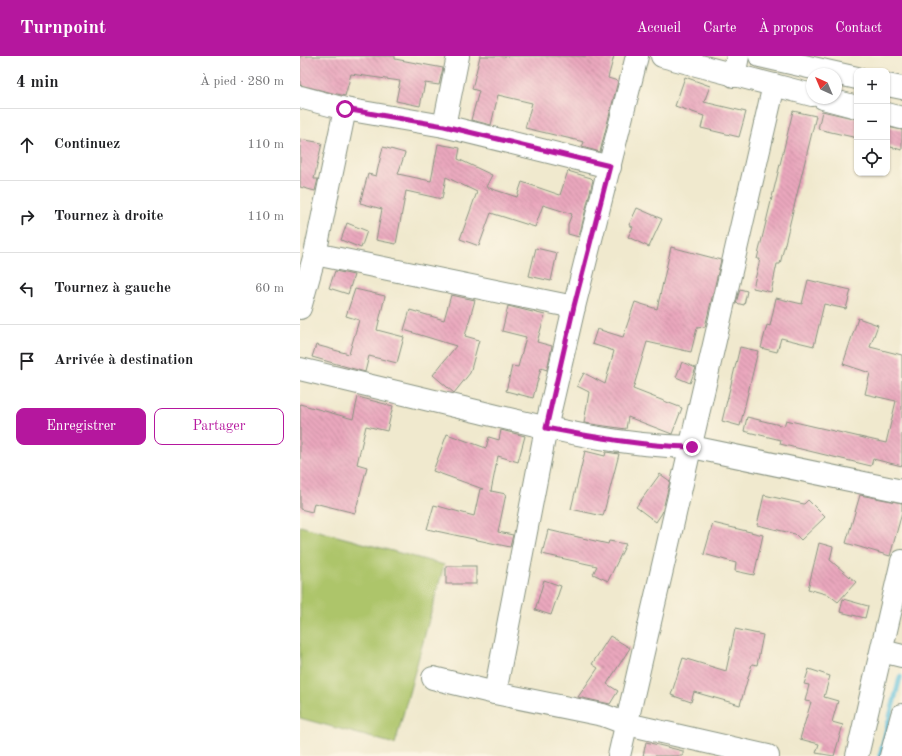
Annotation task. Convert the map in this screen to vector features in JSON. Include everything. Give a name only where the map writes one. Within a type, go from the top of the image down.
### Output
[{"type":"street","points":[[444,126],[458,56]]},
{"type":"street","points":[[495,693],[546,428],[574,306],[637,56]]},
{"type":"street","points":[[662,56],[736,66],[774,85],[806,93]]},
{"type":"street","points":[[760,56],[854,77]]},
{"type":"street","points":[[619,756],[692,447],[774,85]]},
{"type":"street","points":[[890,86],[902,88]]},
{"type":"street","points":[[300,97],[345,109],[444,126],[610,166]]},
{"type":"street","points":[[842,103],[854,106]]},
{"type":"street","points":[[300,308],[315,254],[345,109]]},
{"type":"street","points":[[890,115],[902,118]]},
{"type":"street","points":[[315,254],[574,306]]},
{"type":"street","points":[[300,369],[546,428],[650,445],[692,447],[902,491]]},
{"type":"street","points":[[857,756],[892,654],[902,561]]},
{"type":"street","points":[[433,678],[495,693],[602,715],[627,724],[768,756]]},
{"type":"street","points":[[891,756],[902,715]]},
{"type":"green space","points":[[300,526],[444,565],[395,744],[300,718]]},
{"type":"building","points":[[300,56],[395,56],[395,59],[443,68],[439,85],[425,83],[420,106],[396,101],[400,81],[351,74],[345,96],[300,85]]},
{"type":"building","points":[[480,56],[614,56],[608,78],[618,81],[600,152],[582,147],[584,142],[525,128],[532,103],[498,95],[491,125],[471,120],[479,91],[472,89]]},
{"type":"building","points":[[685,77],[710,86],[704,102],[746,112],[739,137],[701,128],[704,116],[675,106]]},
{"type":"building","points":[[793,111],[816,116],[780,264],[777,264],[771,292],[753,288],[760,259],[757,259]]},
{"type":"building","points":[[822,111],[854,118],[854,137],[818,129]]},
{"type":"building","points":[[890,128],[902,130],[902,150],[890,147]]},
{"type":"building","points":[[300,139],[322,143],[314,179],[318,179],[315,191],[300,187]]},
{"type":"building","points":[[438,144],[460,148],[458,159],[492,175],[486,187],[517,197],[522,182],[560,195],[568,171],[591,178],[593,180],[579,237],[568,234],[568,224],[572,214],[543,205],[535,227],[491,213],[479,246],[460,239],[477,192],[446,177],[442,199],[406,191],[396,244],[376,240],[382,209],[360,203],[368,174],[376,176],[383,147],[405,153],[398,174],[431,181]]},
{"type":"building","points":[[637,208],[662,219],[649,247],[628,237],[633,227],[629,225]]},
{"type":"building","points":[[347,223],[367,231],[361,248],[341,240]]},
{"type":"building","points":[[671,247],[721,260],[705,327],[697,328],[691,352],[647,342],[633,389],[682,408],[672,434],[628,417],[626,429],[584,423],[589,392],[577,386],[584,373],[605,384],[614,351],[592,344],[597,329],[623,337],[635,302],[657,309]]},
{"type":"building","points":[[536,248],[557,253],[551,281],[529,276]]},
{"type":"building","points":[[335,271],[354,275],[348,294],[329,288]]},
{"type":"building","points":[[808,280],[851,290],[846,309],[824,304],[814,346],[781,338],[777,352],[761,348],[767,325],[770,326],[776,298],[802,304]]},
{"type":"building","points":[[355,289],[385,296],[377,330],[404,337],[397,363],[369,356],[365,372],[312,357],[316,345],[349,354],[359,320],[346,316]]},
{"type":"building","points":[[740,289],[747,291],[744,305],[736,303]]},
{"type":"building","points":[[451,295],[475,300],[465,336],[479,340],[470,373],[454,393],[433,375],[456,346],[404,330],[410,310],[444,320]]},
{"type":"building","points":[[508,306],[545,315],[537,342],[552,346],[547,370],[541,368],[533,398],[506,391],[512,366],[518,367],[526,337],[502,331]]},
{"type":"building","points":[[858,318],[878,325],[870,347],[902,355],[902,466],[873,459],[871,466],[780,444],[781,440],[744,431],[747,417],[784,426],[786,420],[886,443],[896,401],[865,394],[870,373],[843,364]]},
{"type":"building","points":[[740,347],[758,351],[740,426],[722,421]]},
{"type":"building","points":[[682,362],[696,368],[690,383],[676,377]]},
{"type":"building","points":[[358,397],[393,406],[387,431],[366,426],[357,464],[367,467],[355,513],[314,503],[312,512],[300,509],[300,404],[353,419]]},
{"type":"building","points":[[501,430],[525,436],[518,462],[498,456],[491,491],[506,494],[498,532],[513,535],[510,547],[427,529],[434,505],[474,516],[480,489],[483,489],[433,471],[447,434],[486,448],[489,437],[499,440]]},
{"type":"building","points":[[585,451],[605,456],[606,452],[619,454],[603,516],[571,509]]},
{"type":"building","points":[[660,474],[670,481],[662,513],[656,522],[636,507]]},
{"type":"building","points":[[764,495],[804,504],[808,500],[825,517],[801,540],[795,534],[757,525]]},
{"type":"building","points":[[860,495],[902,503],[902,513],[890,556],[846,543]]},
{"type":"building","points":[[713,523],[763,535],[754,575],[735,571],[736,563],[704,554]]},
{"type":"building","points":[[548,530],[608,544],[609,541],[626,544],[608,581],[593,574],[597,566],[542,554]]},
{"type":"building","points":[[819,543],[833,547],[830,560],[856,582],[838,602],[829,595],[808,589]]},
{"type":"building","points":[[446,566],[476,566],[476,584],[446,584]]},
{"type":"building","points":[[544,580],[561,586],[551,615],[535,610]]},
{"type":"building","points":[[843,599],[868,606],[865,618],[840,612]]},
{"type":"building","points":[[735,629],[763,635],[757,665],[752,664],[740,705],[694,692],[691,702],[671,695],[683,658],[726,671]]},
{"type":"building","points":[[610,636],[630,648],[607,684],[618,691],[610,704],[578,697],[598,668],[592,664]]},
{"type":"building","points":[[809,669],[830,676],[824,697],[838,701],[832,722],[843,725],[834,756],[816,753],[819,744],[800,739],[811,702],[805,701],[809,685],[804,684]]},
{"type":"building","points":[[646,742],[683,751],[683,756],[643,756]]},
{"type":"waterway","points":[[880,756],[900,677]]},
{"type":"route","points":[[345,109],[444,126],[610,166],[574,306],[546,428],[596,438],[658,446],[692,447]]}]
